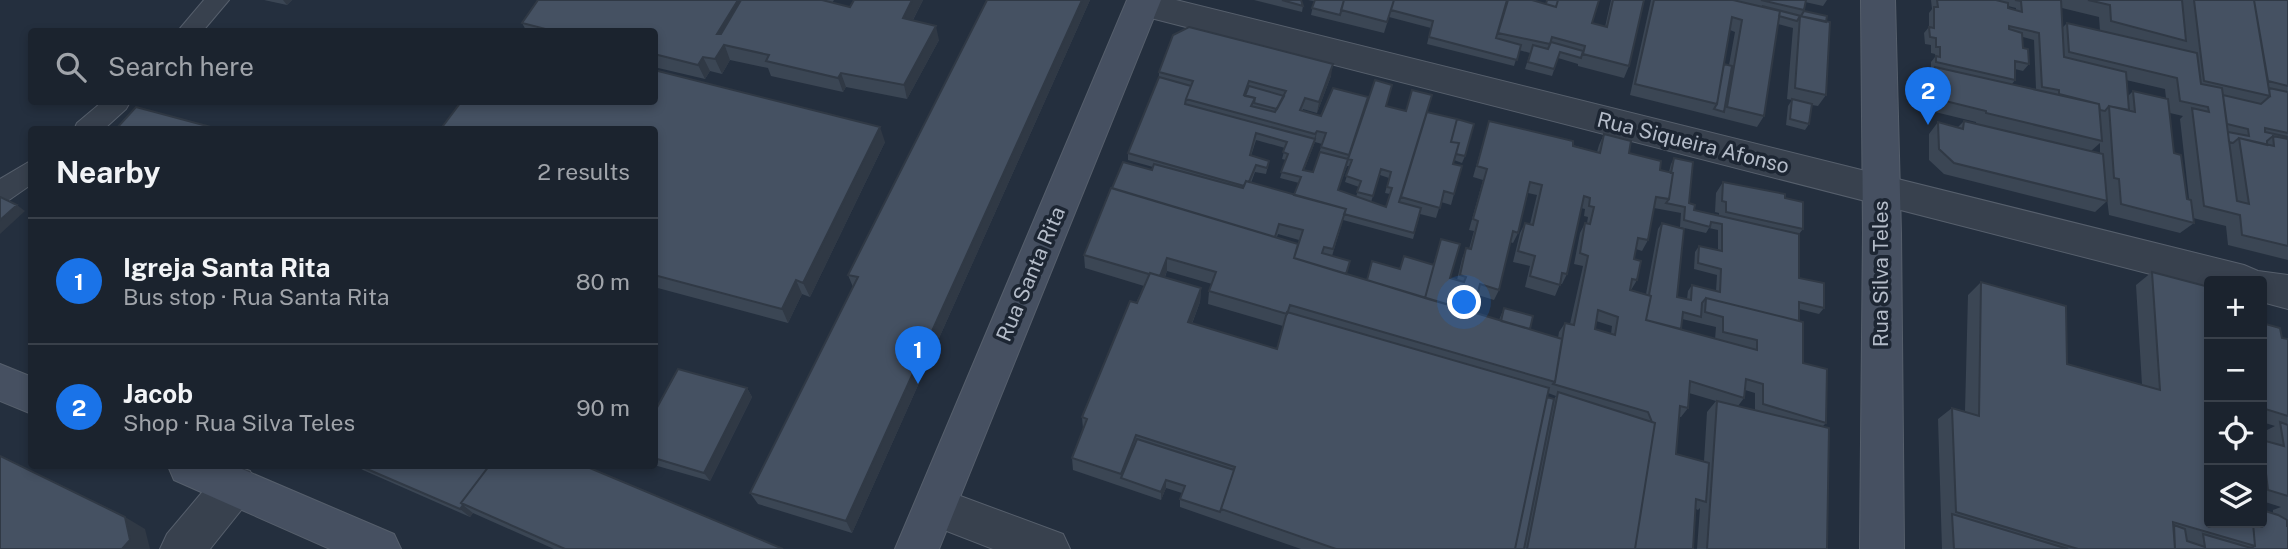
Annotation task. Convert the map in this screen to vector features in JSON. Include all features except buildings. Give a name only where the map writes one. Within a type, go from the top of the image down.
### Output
[{"type":"main road","name":"Rua Silva Teles","points":[[1878,0],[1882,549]]},
{"type":"main road","name":"Rua Santa Rita","points":[[917,549],[1144,2]]},
{"type":"main road","points":[[0,382],[28,394]]},
{"type":"main road","points":[[196,469],[379,549]]},
{"type":"street","name":"Rua Siqueira Afonso","points":[[1144,2],[2224,276]]},
{"type":"street","points":[[2267,287],[2288,292]]},
{"type":"street","points":[[182,549],[235,485]]},
{"type":"street","points":[[936,507],[1048,549]]},
{"type":"lane","points":[[192,28],[218,0]]},
{"type":"lane","points":[[91,126],[115,105]]},
{"type":"lane","points":[[0,193],[28,173]]},
{"type":"place","name":"Jacob","points":[[1928,125]]},
{"type":"place","name":"Igreja Santa Rita","points":[[918,384]]}]
